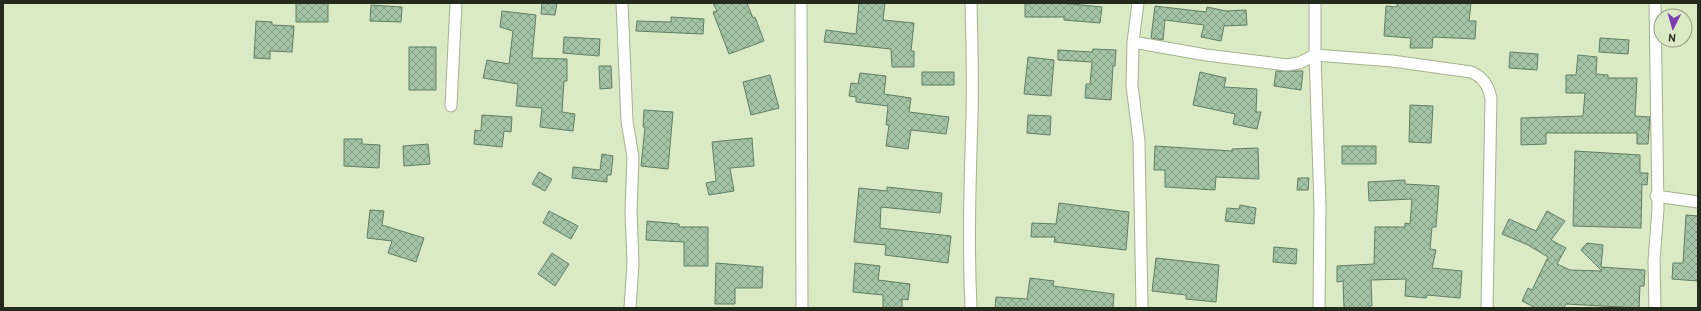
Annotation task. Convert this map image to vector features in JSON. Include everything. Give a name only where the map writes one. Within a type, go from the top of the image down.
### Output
[{"type":"street","points":[[451,106],[456,3]]},
{"type":"street","points":[[622,3],[627,121],[633,157],[631,211],[633,263],[630,308]]},
{"type":"street","points":[[801,3],[802,308]]},
{"type":"street","points":[[971,3],[972,115],[968,247],[971,308]]},
{"type":"street","points":[[1138,3],[1133,42],[1132,86],[1139,141],[1142,308]]},
{"type":"street","points":[[1315,3],[1315,55],[1320,207],[1319,308]]},
{"type":"street","points":[[1655,308],[1654,261],[1658,208],[1656,196],[1656,3]]},
{"type":"street","points":[[1133,42],[1206,55],[1287,65],[1299,63],[1315,55],[1392,61],[1470,72],[1478,75],[1484,81],[1491,98],[1488,308]]},
{"type":"street","points":[[1656,196],[1698,202]]},
{"type":"building","points":[[296,3],[328,3],[328,22],[296,22]]},
{"type":"building","points":[[542,3],[557,3],[555,15],[541,14]]},
{"type":"building","points":[[713,3],[747,3],[753,18],[755,17],[764,41],[729,54],[713,12],[717,11]]},
{"type":"building","points":[[859,3],[885,3],[883,20],[914,23],[911,51],[914,51],[914,67],[892,67],[891,49],[824,42],[826,30],[856,34]]},
{"type":"building","points":[[1025,3],[1062,3],[1102,7],[1100,23],[1064,20],[1064,17],[1025,17]]},
{"type":"building","points":[[1397,3],[1471,3],[1469,21],[1476,21],[1475,39],[1433,37],[1432,48],[1410,48],[1411,38],[1384,36],[1386,6],[1397,7]]},
{"type":"building","points":[[371,5],[402,7],[401,22],[370,21]]},
{"type":"building","points":[[1155,6],[1206,12],[1207,7],[1226,11],[1246,10],[1247,25],[1224,26],[1221,41],[1201,37],[1204,25],[1165,20],[1163,40],[1151,38]]},
{"type":"building","points":[[502,11],[536,15],[532,58],[567,59],[567,81],[564,81],[562,112],[575,114],[573,131],[540,127],[542,108],[516,106],[518,84],[483,78],[487,60],[509,64],[513,31],[500,27]]},
{"type":"building","points":[[671,17],[704,19],[703,34],[636,31],[637,21],[671,22]]},
{"type":"building","points":[[256,21],[272,22],[272,25],[294,26],[292,52],[270,51],[270,59],[254,58]]},
{"type":"building","points":[[564,37],[600,39],[599,56],[563,53]]},
{"type":"building","points":[[1600,38],[1629,40],[1628,54],[1599,52]]},
{"type":"building","points":[[409,47],[436,47],[436,90],[409,90]]},
{"type":"building","points":[[1093,49],[1116,50],[1115,66],[1113,66],[1111,100],[1085,98],[1086,84],[1090,84],[1092,62],[1058,60],[1058,50],[1092,52]]},
{"type":"building","points":[[1510,52],[1538,54],[1537,70],[1509,68]]},
{"type":"building","points":[[1578,55],[1597,57],[1596,74],[1608,75],[1608,78],[1637,78],[1635,116],[1650,117],[1648,144],[1637,144],[1637,133],[1546,133],[1546,144],[1521,145],[1521,118],[1583,116],[1585,93],[1566,93],[1566,75],[1576,75]]},
{"type":"building","points":[[1028,57],[1054,60],[1051,96],[1024,94]]},
{"type":"building","points":[[599,66],[611,66],[612,88],[600,89]]},
{"type":"building","points":[[1276,71],[1303,71],[1301,90],[1274,86]]},
{"type":"building","points":[[922,72],[954,72],[954,85],[922,85]]},
{"type":"building","points":[[1200,72],[1226,78],[1224,87],[1257,89],[1256,112],[1261,112],[1257,129],[1233,124],[1235,114],[1193,105]]},
{"type":"building","points":[[860,73],[886,76],[884,94],[911,98],[909,112],[949,117],[946,134],[911,130],[908,149],[886,146],[889,125],[886,125],[888,106],[856,102],[856,97],[849,96],[851,83],[858,84]]},
{"type":"building","points":[[770,75],[779,108],[751,115],[743,82]]},
{"type":"building","points":[[1410,105],[1433,106],[1431,143],[1409,142]]},
{"type":"building","points":[[644,110],[673,112],[668,169],[641,166],[645,127],[643,127]]},
{"type":"building","points":[[482,115],[512,117],[511,132],[504,131],[502,147],[474,144],[475,130],[481,131]]},
{"type":"building","points":[[1028,115],[1051,116],[1050,135],[1027,133]]},
{"type":"building","points":[[752,138],[754,166],[730,168],[734,191],[709,195],[706,183],[716,181],[712,142]]},
{"type":"building","points":[[344,139],[362,139],[362,144],[380,145],[379,168],[344,166]]},
{"type":"building","points":[[428,144],[430,164],[404,166],[403,146]]},
{"type":"building","points":[[1155,146],[1232,151],[1232,149],[1258,148],[1259,179],[1216,177],[1215,190],[1165,187],[1165,170],[1154,170]]},
{"type":"building","points":[[1342,146],[1376,146],[1376,164],[1342,164]]},
{"type":"building","points":[[1575,151],[1640,155],[1640,173],[1648,173],[1647,185],[1642,184],[1641,228],[1573,226]]},
{"type":"building","points":[[602,154],[613,156],[611,175],[607,175],[607,182],[572,178],[573,167],[600,170]]},
{"type":"building","points":[[539,172],[552,179],[545,191],[532,184]]},
{"type":"building","points":[[1298,178],[1309,178],[1308,190],[1297,190]]},
{"type":"building","points":[[1405,180],[1405,184],[1439,186],[1436,227],[1432,227],[1430,249],[1436,250],[1432,268],[1462,271],[1460,298],[1427,295],[1426,298],[1405,296],[1406,279],[1371,280],[1372,306],[1369,306],[1369,308],[1344,308],[1343,281],[1337,282],[1337,266],[1374,264],[1375,227],[1405,227],[1405,223],[1410,224],[1412,199],[1369,201],[1368,182]]},
{"type":"building","points":[[887,187],[942,193],[940,213],[881,207],[880,228],[951,236],[948,263],[885,255],[886,245],[854,242],[859,188],[887,191]]},
{"type":"building","points":[[1059,203],[1129,212],[1126,250],[1054,242],[1055,237],[1031,237],[1032,223],[1056,224]]},
{"type":"building","points":[[1240,205],[1256,208],[1254,224],[1225,221],[1227,208],[1239,209]]},
{"type":"building","points":[[370,210],[384,211],[382,225],[424,238],[416,262],[388,253],[392,241],[367,238]]},
{"type":"building","points":[[549,211],[578,226],[571,239],[543,223]]},
{"type":"building","points":[[1547,211],[1565,221],[1551,240],[1566,248],[1557,264],[1570,270],[1602,271],[1581,250],[1587,243],[1603,245],[1601,267],[1645,270],[1644,286],[1640,286],[1639,308],[1566,304],[1564,308],[1536,308],[1522,301],[1528,288],[1532,290],[1548,257],[1528,245],[1502,234],[1509,219],[1536,231]]},
{"type":"building","points":[[1686,215],[1698,216],[1698,281],[1672,279],[1673,263],[1683,263]]},
{"type":"building","points":[[647,221],[679,224],[679,227],[708,227],[708,266],[684,266],[684,242],[646,240]]},
{"type":"building","points":[[1274,247],[1297,249],[1296,264],[1273,262]]},
{"type":"building","points":[[552,253],[569,264],[555,286],[538,274]]},
{"type":"building","points":[[1156,258],[1219,265],[1216,302],[1186,299],[1186,295],[1152,291]]},
{"type":"building","points":[[716,263],[763,267],[762,288],[735,288],[735,304],[715,304]]},
{"type":"building","points":[[855,263],[880,266],[878,280],[910,284],[908,300],[902,299],[902,308],[883,308],[883,295],[853,292]]},
{"type":"building","points":[[1030,278],[1054,281],[1053,286],[1114,294],[1113,308],[995,308],[996,297],[1027,299]]}]
